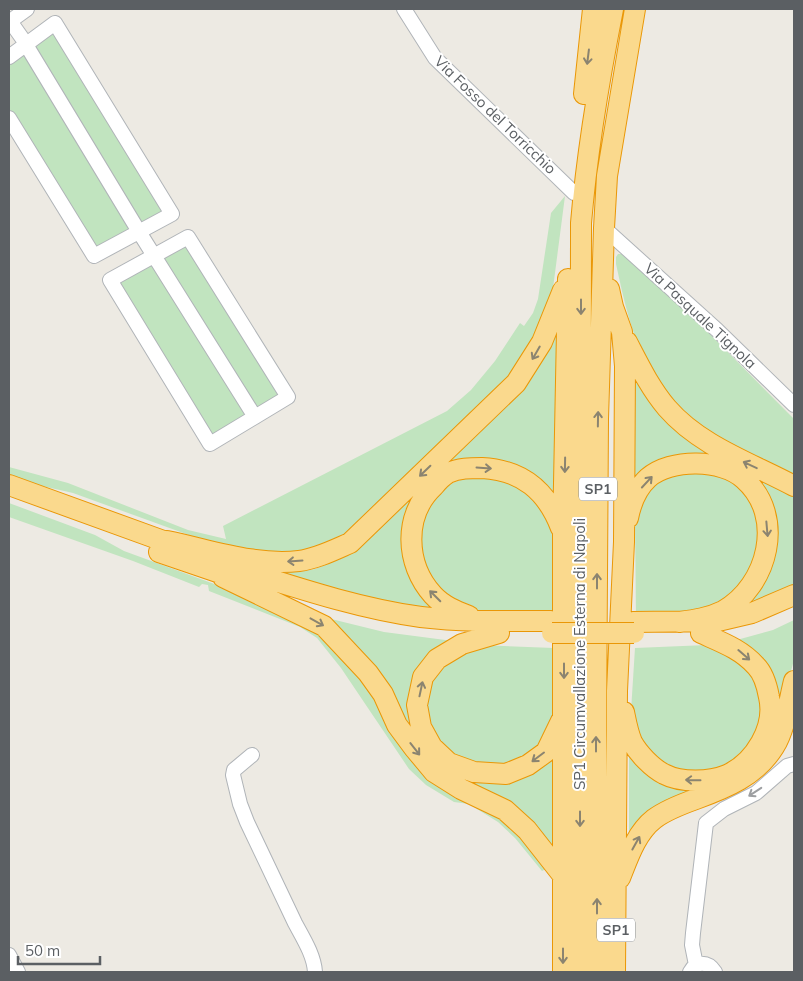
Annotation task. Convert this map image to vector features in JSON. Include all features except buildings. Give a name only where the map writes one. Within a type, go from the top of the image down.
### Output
[{"type":"highway","name":"SP1 Circumvallazione Esterna di Napoli","points":[[598,972],[596,722],[598,419],[604,228],[607,176],[635,9]]},
{"type":"highway","points":[[621,84],[635,52],[648,9]]},
{"type":"highway","points":[[563,972],[563,534],[568,276],[574,192],[606,10]]},
{"type":"highway","name":"SP1 Circumvallazione Esterna di Napoli","points":[[580,972],[581,240],[589,142],[606,10]]},
{"type":"highway","points":[[168,541],[232,556],[271,562],[301,561],[350,543],[516,383],[542,342],[581,240]]},
{"type":"highway","name":"SP1","points":[[603,261],[613,307],[622,332],[625,366],[624,542],[618,691],[615,972]]},
{"type":"highway","points":[[622,332],[646,379],[667,408],[688,427],[747,464],[794,486]]},
{"type":"highway","points":[[624,542],[632,501],[648,478],[664,469],[686,464],[710,465],[728,470],[744,478],[755,491],[764,507],[769,532],[766,554],[754,583],[741,598],[723,611],[708,617],[634,627]]},
{"type":"highway","points":[[477,620],[453,610],[434,596],[426,586],[413,562],[411,533],[419,505],[426,493],[447,474],[461,469],[492,469],[507,472],[535,487],[546,498],[554,511],[563,534]]},
{"type":"highway","points":[[9,485],[168,541],[218,563],[315,593],[421,617],[552,627],[634,627],[700,633],[727,631],[757,622],[794,607]]},
{"type":"highway","points":[[9,498],[210,570],[353,613],[420,626],[499,633]]},
{"type":"highway","points":[[210,570],[324,626],[368,673],[383,694],[397,725],[434,772],[461,790],[505,810],[527,830],[564,878]]},
{"type":"highway","points":[[679,622],[718,621],[752,613],[794,595]]},
{"type":"highway","points":[[552,627],[499,633],[462,644],[437,658],[423,677],[417,705],[421,727],[432,747],[449,763],[474,772],[506,774],[528,765],[546,752],[564,717]]},
{"type":"highway","points":[[618,691],[632,742],[647,761],[664,774],[681,779],[706,780],[727,775],[746,763],[767,731],[771,704],[766,684],[757,667],[738,650],[700,633]]},
{"type":"highway","points":[[616,887],[638,838],[654,819],[678,806],[720,790],[744,778],[762,762],[775,746],[782,728],[794,681]]},
{"type":"street","points":[[27,9],[9,22],[25,44],[138,231],[255,417]]},
{"type":"street","name":"Via Fosso del Torricchio","points":[[404,9],[435,58],[574,192]]},
{"type":"street","points":[[9,57],[55,22],[172,214],[94,256],[9,118]]},
{"type":"street","name":"Via Pasquale Tignola","points":[[604,228],[717,330],[794,405]]},
{"type":"street","points":[[188,237],[288,397],[255,417],[210,444],[110,280],[188,237]]},
{"type":"street","points":[[782,728],[790,720],[794,708]]},
{"type":"street","points":[[252,754],[234,770],[232,775],[240,804],[305,941],[314,962],[315,972]]},
{"type":"street","points":[[715,972],[708,965],[693,969],[692,945],[699,933],[702,848],[706,823],[724,809],[756,792],[787,766],[794,764]]},
{"type":"street","points":[[9,955],[18,972]]},
{"type":"green space","points":[[54,28],[166,212],[139,227],[30,45]]},
{"type":"green space","points":[[24,52],[133,230],[96,249],[9,108],[9,63]]},
{"type":"green space","points":[[565,196],[552,296],[529,358],[346,540],[300,557],[233,551],[73,493],[9,477],[9,467],[68,483],[188,530],[226,539],[223,526],[447,411],[471,390],[495,361],[520,323],[524,326],[533,313],[538,299],[551,213]]},
{"type":"green space","points":[[188,243],[283,396],[258,411],[161,257]]},
{"type":"green space","points":[[618,254],[629,257],[702,326],[794,419],[794,481],[715,436],[678,407],[663,390],[644,359],[634,333],[616,264]]},
{"type":"green space","points":[[153,262],[249,416],[212,438],[116,282]]},
{"type":"green space","points":[[558,324],[557,496],[543,481],[518,466],[503,462],[466,463],[411,512],[436,609],[385,603],[268,571],[298,572],[315,569],[340,559],[371,537],[510,403],[522,388]]},
{"type":"green space","points":[[633,373],[649,392],[794,495],[794,589],[746,609],[776,542],[727,463],[634,482]]},
{"type":"green space","points":[[675,471],[725,475],[748,496],[760,525],[757,568],[720,609],[636,618],[635,520],[646,489]]},
{"type":"green space","points":[[468,477],[511,479],[529,488],[555,525],[556,617],[472,615],[454,609],[418,562],[423,513],[442,490],[450,484]]},
{"type":"green space","points":[[9,503],[95,535],[124,551],[288,611],[347,655],[407,743],[511,823],[548,868],[542,871],[515,838],[498,822],[469,804],[454,802],[426,785],[409,769],[341,668],[317,638],[300,627],[209,591],[208,585],[202,584],[199,587],[133,561],[9,517]]},
{"type":"green space","points":[[327,618],[384,632],[453,641],[445,648],[415,715],[470,781],[498,784],[519,780],[557,751],[558,854],[445,773]]},
{"type":"green space","points":[[794,620],[794,660],[778,719],[733,641],[773,630]]},
{"type":"green space","points":[[480,645],[554,648],[557,711],[540,750],[487,773],[438,746],[426,709],[433,680],[444,663]]},
{"type":"green space","points":[[707,645],[749,667],[764,703],[751,747],[722,768],[682,773],[659,762],[640,740],[631,711],[635,648]]},
{"type":"green space","points":[[629,756],[638,760],[717,783],[629,839]]}]
